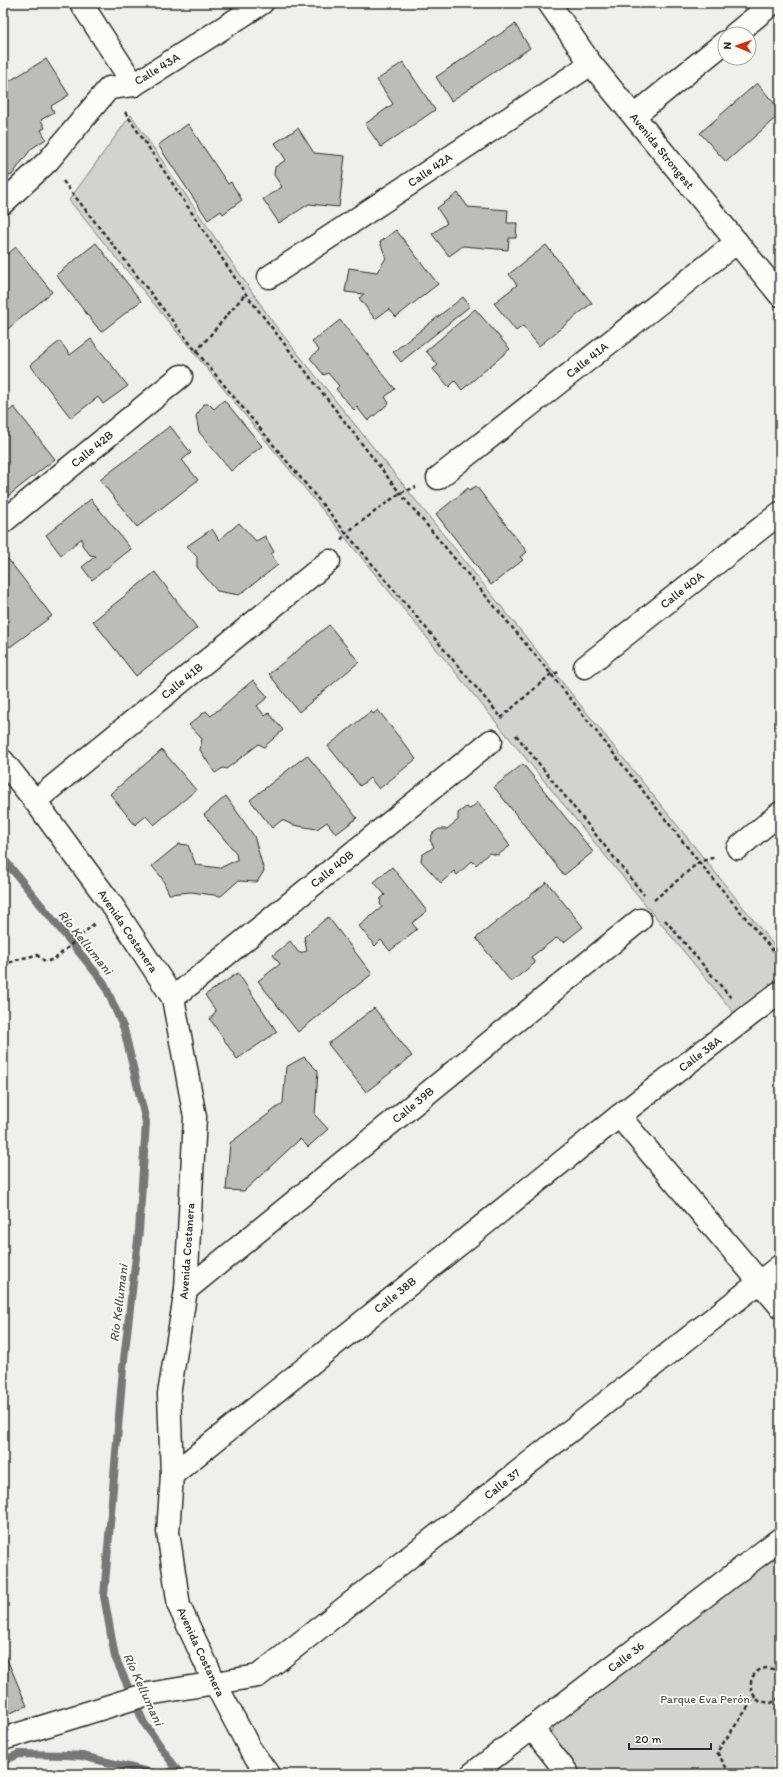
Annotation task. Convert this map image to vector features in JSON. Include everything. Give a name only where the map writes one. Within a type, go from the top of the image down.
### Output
[{"type":"street","points":[[81,3],[134,85]]},
{"type":"street","name":"Calle 43A","points":[[109,88],[134,85],[262,3]]},
{"type":"street","name":"Avenida Strongest","points":[[549,3],[591,64],[780,295]]},
{"type":"street","points":[[745,26],[773,3]]},
{"type":"street","points":[[634,116],[717,49]]},
{"type":"street","name":"Calle 42A","points":[[269,277],[591,64]]},
{"type":"street","points":[[3,203],[48,161],[109,88]]},
{"type":"street","name":"Calle 41A","points":[[438,478],[737,242]]},
{"type":"street","name":"Calle 42B","points":[[3,522],[181,376]]},
{"type":"street","name":"Calle 40A","points":[[585,667],[780,513]]},
{"type":"street","name":"Calle 41B","points":[[35,801],[329,561]]},
{"type":"street","name":"Calle 40B","points":[[173,998],[490,741]]},
{"type":"street","name":"Avenida Costanera","points":[[3,761],[35,801],[114,908],[173,998],[195,1117],[186,1290],[169,1394],[172,1475],[168,1532],[179,1606],[215,1682],[250,1749],[268,1774]]},
{"type":"street","points":[[738,848],[780,813]]},
{"type":"street","name":"Calle 39B","points":[[186,1290],[645,911]]},
{"type":"street","name":"Calle 38A","points":[[619,1116],[780,992]]},
{"type":"street","points":[[619,1116],[780,1306]]},
{"type":"street","name":"Calle 38B","points":[[172,1475],[619,1116]]},
{"type":"street","name":"Calle 37","points":[[3,1738],[148,1694],[258,1676],[780,1266]]},
{"type":"street","name":"Calle 36","points":[[472,1774],[780,1539]]},
{"type":"street","points":[[532,1728],[568,1774]]},
{"type":"path","points":[[109,88],[245,293],[400,493],[551,674],[699,862],[780,959]]},
{"type":"path","points":[[48,161],[196,351],[346,533],[506,723]]},
{"type":"path","points":[[196,351],[245,293],[269,277]]},
{"type":"path","points":[[346,533],[400,493]]},
{"type":"path","points":[[490,741],[501,717],[551,674],[585,667]]},
{"type":"path","points":[[511,730],[645,911],[748,1018]]},
{"type":"path","points":[[645,911],[699,862],[738,848]]},
{"type":"path","points":[[3,965],[37,955],[46,962],[56,958],[80,935]]},
{"type":"path","points":[[780,1673],[769,1668],[758,1671],[751,1680],[752,1692],[755,1697],[765,1703],[771,1703],[780,1698]]},
{"type":"path","points":[[730,1774],[716,1752],[755,1697]]},
{"type":"green space","points":[[131,115],[274,324],[780,953],[780,985],[739,1019],[69,200]]},
{"type":"green space","name":"Parque Eva Perón","points":[[780,1542],[780,1774],[581,1774],[551,1736],[554,1726]]},
{"type":"building","points":[[515,24],[530,48],[451,101],[436,77]]},
{"type":"building","points":[[46,59],[69,95],[51,106],[54,112],[41,120],[45,128],[41,130],[46,139],[31,149],[12,175],[3,178],[3,90],[7,87],[6,83]]},
{"type":"building","points":[[403,62],[435,110],[381,147],[365,124],[393,104],[377,80]]},
{"type":"building","points":[[757,83],[780,110],[780,114],[726,162],[700,133]]},
{"type":"building","points":[[188,124],[228,184],[231,182],[242,200],[223,214],[221,211],[208,220],[158,145]]},
{"type":"building","points":[[298,128],[314,153],[345,156],[339,207],[309,204],[279,223],[263,199],[282,187],[274,175],[275,167],[286,160],[275,143]]},
{"type":"building","points":[[458,193],[468,207],[508,210],[507,223],[517,223],[516,238],[509,238],[508,250],[463,246],[449,256],[432,234],[447,223],[437,208]]},
{"type":"building","points":[[396,230],[438,284],[396,317],[389,309],[375,319],[359,298],[364,294],[345,292],[349,268],[377,272],[386,258],[380,242]]},
{"type":"building","points":[[96,243],[141,301],[101,332],[56,275]]},
{"type":"building","points":[[546,245],[592,303],[539,346],[523,326],[516,331],[494,303],[517,285],[509,274]]},
{"type":"building","points":[[16,247],[52,292],[3,333],[3,258]]},
{"type":"building","points":[[463,297],[470,306],[401,362],[393,352]]},
{"type":"building","points":[[475,309],[510,349],[462,390],[455,381],[449,387],[433,369],[438,365],[426,351]]},
{"type":"building","points":[[340,320],[395,389],[385,397],[389,403],[368,421],[357,407],[354,410],[336,389],[339,386],[328,373],[324,375],[310,358],[319,350],[312,342]]},
{"type":"building","points":[[91,339],[128,386],[103,404],[98,397],[71,418],[30,365],[60,341],[70,355]]},
{"type":"building","points":[[224,400],[262,446],[231,471],[199,432],[196,416],[204,404],[209,404],[214,409]]},
{"type":"building","points":[[14,407],[55,459],[3,500],[3,416]]},
{"type":"building","points":[[170,426],[191,453],[182,460],[198,480],[137,527],[100,480]]},
{"type":"building","points":[[476,486],[527,552],[520,557],[523,560],[491,585],[436,514],[468,488],[470,490]]},
{"type":"building","points":[[91,499],[131,549],[92,580],[82,567],[96,556],[90,555],[82,545],[82,538],[61,555],[46,535]]},
{"type":"building","points":[[239,523],[256,541],[265,536],[274,552],[271,554],[278,565],[239,595],[217,591],[197,567],[197,557],[187,546],[212,529],[219,540]]},
{"type":"building","points":[[8,559],[52,616],[10,647],[4,639],[3,640],[3,563]]},
{"type":"building","points":[[155,572],[197,628],[136,676],[93,621]]},
{"type":"building","points":[[329,625],[359,662],[299,712],[269,674]]},
{"type":"building","points":[[253,680],[268,697],[257,706],[265,716],[269,713],[283,730],[264,747],[259,744],[226,769],[223,768],[215,773],[200,750],[202,739],[189,725],[206,711],[211,716]]},
{"type":"building","points":[[378,710],[416,759],[379,789],[370,778],[360,786],[328,746],[371,711],[373,714]]},
{"type":"building","points":[[162,750],[196,790],[154,825],[146,816],[135,825],[110,794]]},
{"type":"building","points":[[307,755],[357,818],[336,834],[327,822],[317,829],[293,825],[282,820],[272,828],[250,800]]},
{"type":"building","points":[[523,764],[593,852],[564,875],[494,787]]},
{"type":"building","points":[[226,796],[254,836],[264,871],[257,882],[238,881],[221,896],[191,892],[169,894],[162,878],[152,866],[179,844],[188,845],[196,865],[220,868],[237,860],[236,853],[204,815]]},
{"type":"building","points":[[478,802],[510,846],[498,855],[489,853],[476,865],[472,861],[457,875],[454,871],[441,883],[421,861],[422,855],[434,847],[430,840],[433,833],[439,829],[447,829],[458,820],[458,813],[466,807],[470,809]]},
{"type":"building","points":[[392,867],[427,911],[412,923],[417,929],[390,951],[381,940],[375,946],[359,926],[382,907],[380,904],[381,898],[385,895],[374,882]]},
{"type":"building","points":[[547,882],[583,927],[564,942],[556,938],[531,957],[535,963],[511,982],[476,938]]},
{"type":"building","points":[[328,917],[372,974],[298,1032],[258,981],[280,964],[273,955],[290,941],[299,953],[307,951],[304,937]]},
{"type":"building","points":[[238,973],[277,1032],[237,1059],[210,1019],[216,1011],[205,995]]},
{"type":"building","points":[[374,1008],[412,1056],[366,1092],[328,1044]]},
{"type":"building","points":[[304,1057],[318,1071],[315,1115],[328,1129],[308,1147],[300,1139],[244,1191],[226,1190],[230,1143],[283,1103],[286,1067]]},
{"type":"building","points":[[3,1650],[27,1706],[3,1716]]},
{"type":"waterway","name":"Río Kellumani","points":[[3,858],[104,983],[124,1029],[146,1122],[139,1231],[123,1368],[104,1596],[115,1657],[144,1723],[180,1774]]},
{"type":"waterway","points":[[3,1761],[19,1754],[82,1756],[157,1774]]},
{"type":"waterway","points":[[161,1774],[177,1771]]}]
